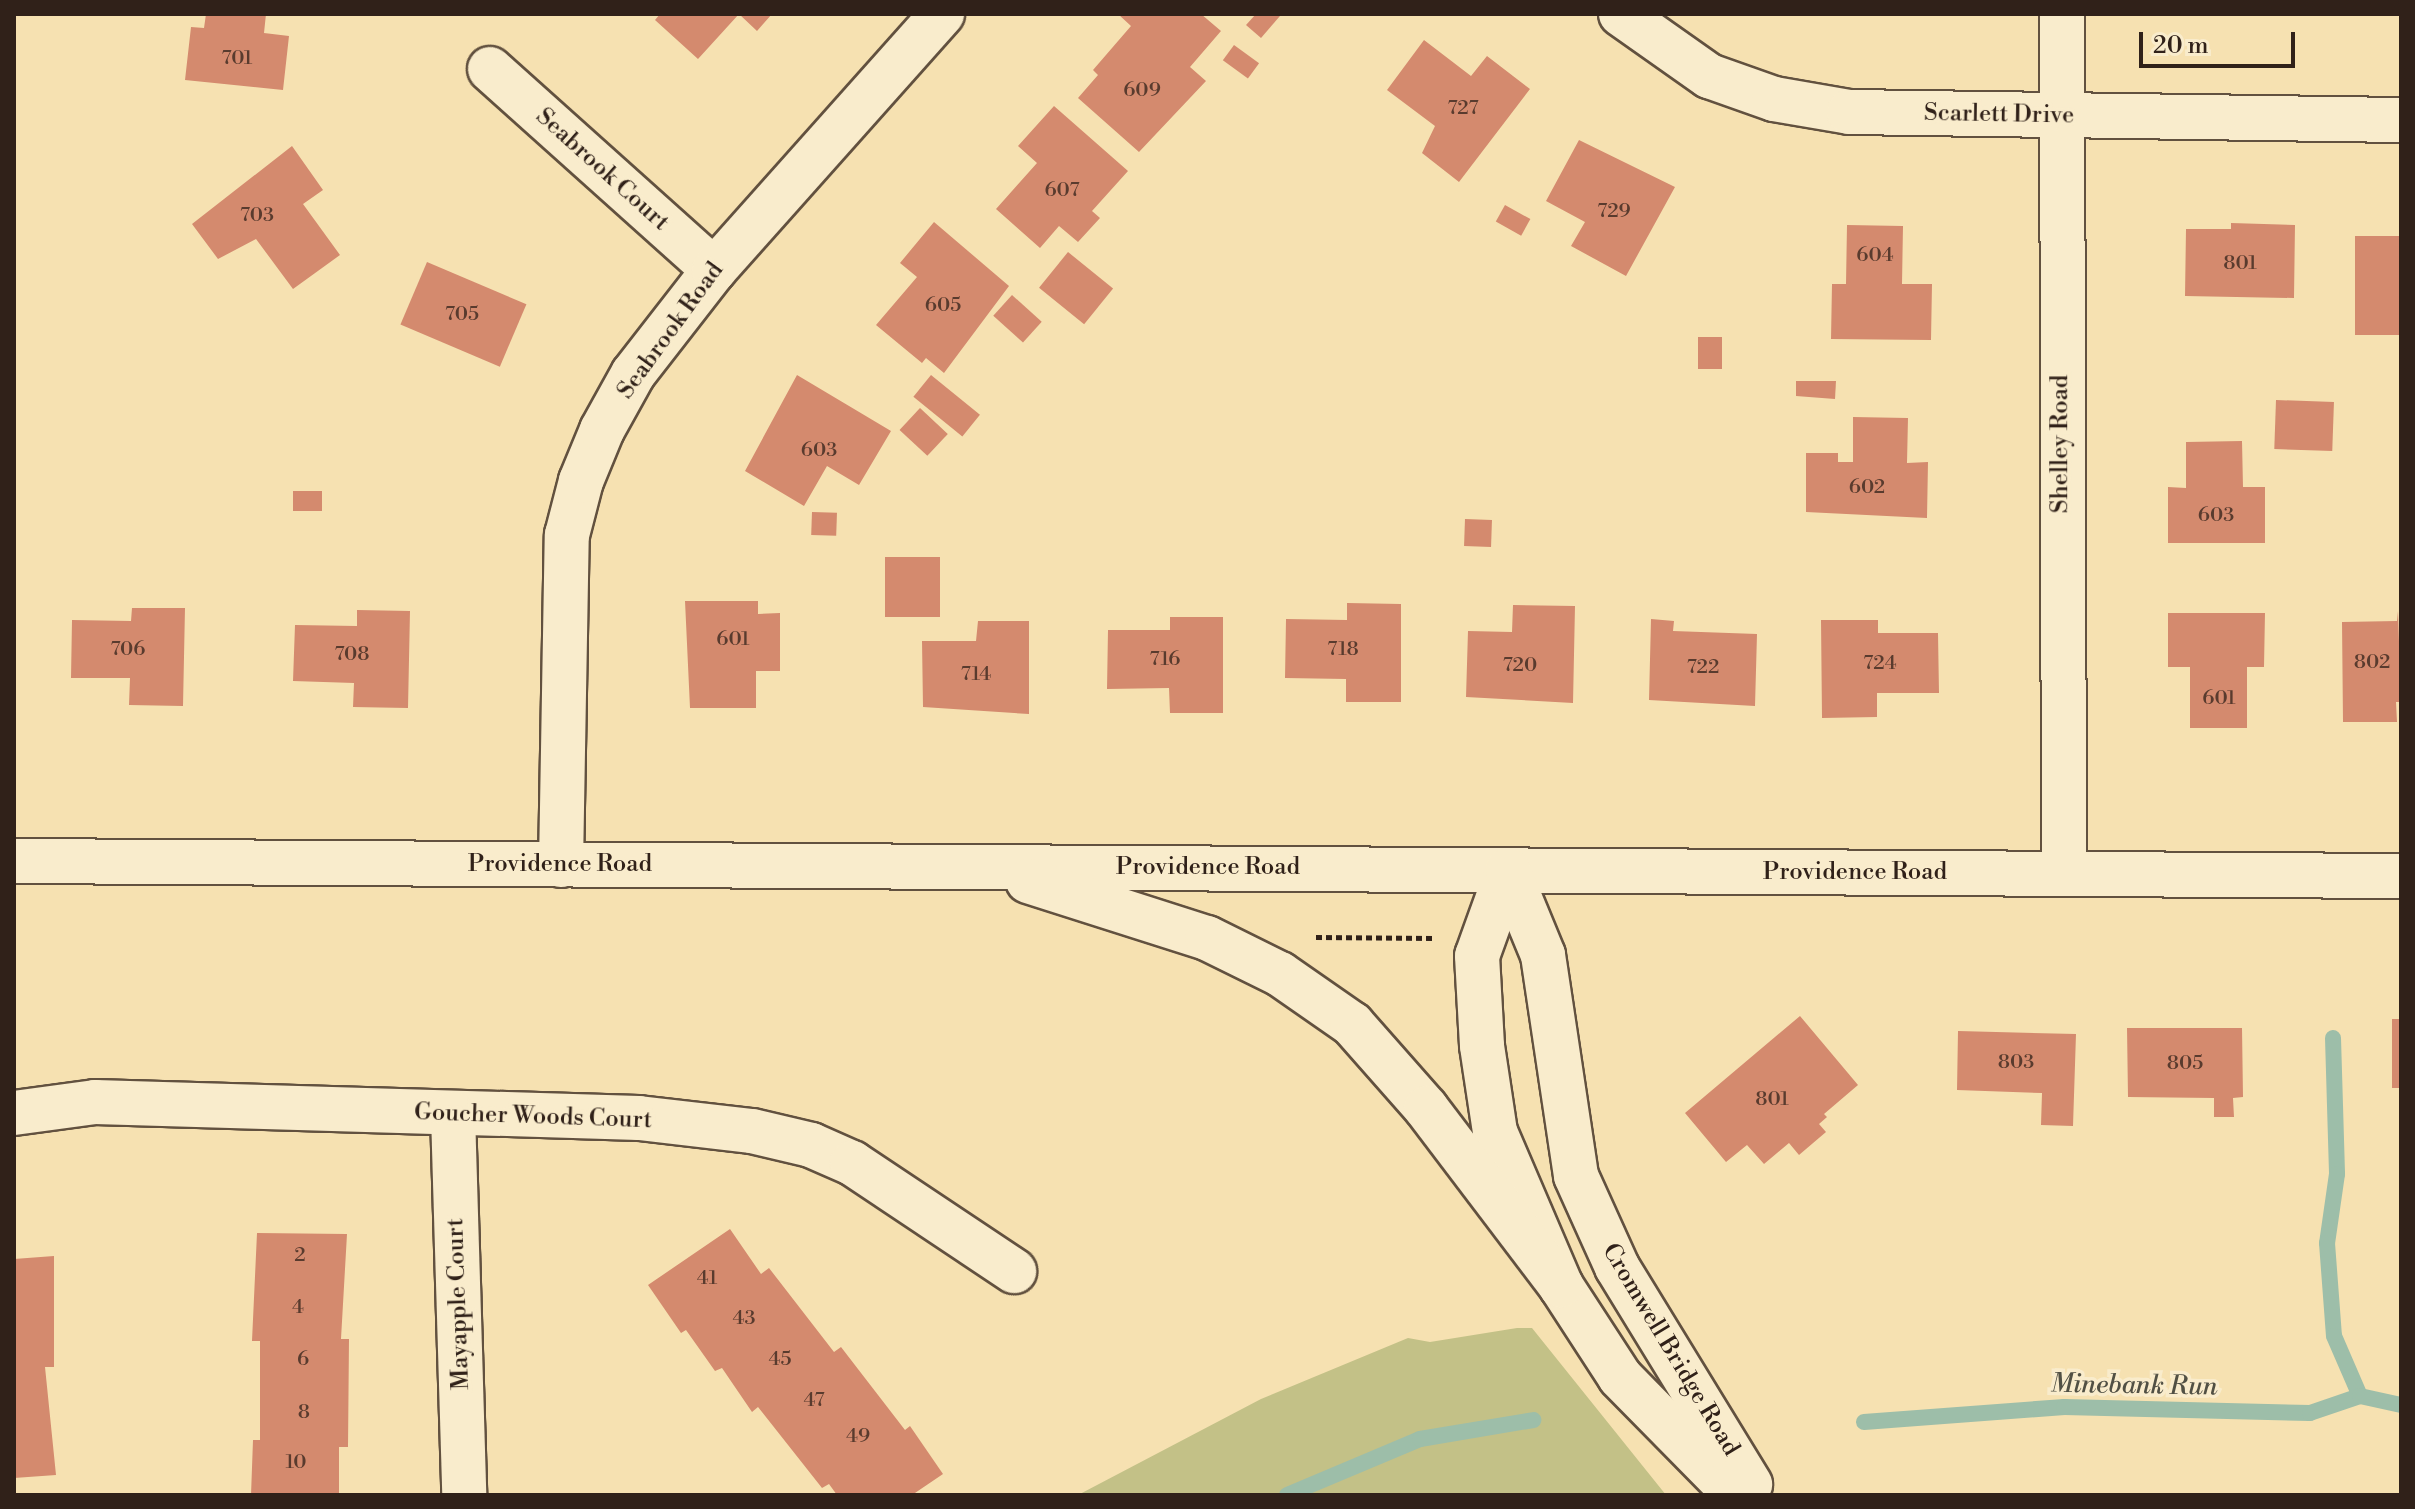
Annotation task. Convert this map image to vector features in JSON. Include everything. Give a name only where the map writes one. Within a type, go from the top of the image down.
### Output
[{"type":"street","name":"Seabrook Road","points":[[561,865],[562,608],[567,535],[581,481],[633,374],[714,270],[942,14]]},
{"type":"street","name":"Scarlett Drive","points":[[1621,14],[1709,76],[1774,99],[1849,112],[2401,120]]},
{"type":"street","name":"Shelley Road","points":[[2062,14],[2059,116],[2064,874]]},
{"type":"street","name":"Seabrook Court","points":[[490,69],[714,270]]},
{"type":"street","name":"Providence Road","points":[[14,861],[2401,876]]},
{"type":"street","points":[[984,867],[1207,938],[1280,974],[1352,1024],[1426,1108],[1561,1286]]},
{"type":"street","name":"Cromwell Bridge Road","points":[[1508,870],[1477,956],[1482,1046],[1495,1132],[1561,1286],[1620,1377],[1736,1495]]},
{"type":"street","name":"Cromwell Bridge Road","points":[[1508,870],[1543,955],[1564,1120],[1576,1176],[1617,1267],[1756,1495]]},
{"type":"street","name":"Goucher Woods Court","points":[[14,1113],[95,1102],[639,1118],[785,1137],[877,1177],[1014,1271]]},
{"type":"street","name":"Mayapple Court","points":[[453,1114],[464,1495]]},
{"type":"path","points":[[1302,941],[1439,938]]},
{"type":"shaded area","points":[[1532,1328],[1666,1495],[1078,1495],[1261,1399],[1408,1338],[1430,1342]]},
{"type":"building","points":[[206,14],[266,14],[264,33],[289,36],[283,90],[185,80],[191,27],[204,28]]},
{"type":"building","points":[[660,14],[739,14],[698,59],[655,20]]},
{"type":"building","points":[[739,14],[772,14],[757,31]]},
{"type":"building","points":[[1118,14],[1201,14],[1221,31],[1190,67],[1206,81],[1139,152],[1078,98],[1098,75],[1093,70],[1131,26]]},
{"type":"building","points":[[1256,14],[1280,16],[1261,38],[1246,25]]},
{"type":"building","points":[[1424,40],[1471,76],[1487,56],[1530,89],[1459,182],[1422,153],[1435,126],[1387,90]]},
{"type":"building","points":[[1234,45],[1259,63],[1248,79],[1223,60]]},
{"type":"building","points":[[1054,106],[1128,171],[1092,211],[1100,218],[1078,242],[1059,226],[1040,248],[996,209],[1037,163],[1018,146]]},
{"type":"building","points":[[1579,140],[1675,187],[1626,276],[1571,246],[1585,222],[1546,201]]},
{"type":"building","points":[[292,146],[323,190],[303,204],[340,255],[293,289],[256,239],[218,259],[192,224]]},
{"type":"building","points":[[1505,205],[1530,219],[1521,236],[1496,222]]},
{"type":"building","points":[[934,222],[1009,286],[944,373],[926,358],[922,363],[876,325],[917,277],[900,263]]},
{"type":"building","points":[[2231,223],[2295,225],[2294,298],[2185,296],[2186,229],[2231,229]]},
{"type":"building","points":[[1847,225],[1903,226],[1902,284],[1932,284],[1931,340],[1831,339],[1832,284],[1846,284]]},
{"type":"building","points":[[2355,236],[2401,236],[2401,335],[2355,335]]},
{"type":"building","points":[[1068,252],[1113,289],[1084,324],[1039,288]]},
{"type":"building","points":[[427,262],[526,304],[500,367],[400,325]]},
{"type":"building","points":[[1012,295],[1042,322],[1023,343],[993,316]]},
{"type":"building","points":[[1698,337],[1722,337],[1722,369],[1698,369]]},
{"type":"building","points":[[797,375],[891,431],[859,485],[827,466],[804,506],[745,471]]},
{"type":"building","points":[[931,375],[980,415],[962,436],[913,397]]},
{"type":"building","points":[[1796,381],[1836,381],[1835,399],[1796,396]]},
{"type":"building","points":[[2276,400],[2334,402],[2332,451],[2274,449]]},
{"type":"building","points":[[920,408],[948,434],[927,456],[900,430]]},
{"type":"building","points":[[1853,417],[1908,418],[1907,463],[1928,462],[1927,518],[1806,512],[1806,453],[1838,453],[1838,462],[1853,462]]},
{"type":"building","points":[[2242,441],[2243,487],[2265,487],[2265,543],[2168,543],[2168,487],[2186,488],[2186,442]]},
{"type":"building","points":[[293,491],[322,491],[322,511],[293,511]]},
{"type":"building","points":[[812,512],[837,513],[836,536],[811,535]]},
{"type":"building","points":[[1465,519],[1492,520],[1491,547],[1464,546]]},
{"type":"building","points":[[885,557],[940,557],[940,617],[885,617]]},
{"type":"building","points":[[685,601],[758,601],[758,614],[780,613],[780,671],[756,671],[756,708],[690,708]]},
{"type":"building","points":[[1347,603],[1401,604],[1401,702],[1346,702],[1346,679],[1285,678],[1286,619],[1347,620]]},
{"type":"building","points":[[1513,605],[1575,606],[1573,703],[1466,697],[1468,631],[1512,632]]},
{"type":"building","points":[[132,608],[185,608],[183,706],[129,705],[130,678],[71,678],[72,620],[131,621]]},
{"type":"building","points":[[357,610],[410,611],[408,708],[353,707],[354,683],[293,681],[295,625],[357,626]]},
{"type":"building","points":[[2398,611],[2401,702],[2396,702],[2397,722],[2343,722],[2342,622],[2397,621]]},
{"type":"building","points":[[2168,613],[2265,613],[2264,667],[2247,667],[2247,728],[2190,728],[2190,667],[2168,667]]},
{"type":"building","points":[[1170,617],[1223,617],[1223,713],[1170,713],[1169,688],[1107,689],[1108,630],[1170,630]]},
{"type":"building","points":[[1651,619],[1674,621],[1673,631],[1757,634],[1755,706],[1649,700]]},
{"type":"building","points":[[1821,620],[1878,620],[1878,633],[1938,633],[1939,693],[1877,693],[1877,717],[1822,718]]},
{"type":"building","points":[[978,621],[1029,621],[1029,714],[923,707],[922,641],[976,641]]},
{"type":"building","points":[[1800,1016],[1858,1085],[1824,1114],[1827,1117],[1819,1124],[1826,1132],[1799,1155],[1789,1143],[1764,1164],[1747,1145],[1726,1162],[1685,1113]]},
{"type":"building","points":[[2392,1019],[2401,1019],[2401,1088],[2392,1088]]},
{"type":"building","points":[[2127,1028],[2242,1028],[2243,1097],[2233,1098],[2234,1117],[2214,1117],[2214,1098],[2128,1097]]},
{"type":"building","points":[[1958,1031],[2076,1034],[2073,1126],[2041,1125],[2042,1093],[1957,1090]]},
{"type":"building","points":[[730,1229],[761,1274],[769,1268],[834,1352],[841,1347],[905,1430],[910,1426],[943,1474],[912,1495],[837,1495],[829,1484],[822,1488],[758,1407],[752,1412],[722,1368],[715,1371],[686,1330],[681,1333],[648,1285]]},
{"type":"building","points":[[257,1233],[347,1234],[341,1339],[349,1339],[348,1447],[339,1447],[339,1495],[251,1495],[253,1440],[260,1440],[260,1341],[252,1341]]},
{"type":"building","points":[[54,1256],[54,1367],[45,1367],[56,1475],[14,1478],[14,1259]]},
{"type":"waterway","points":[[2333,1038],[2337,1174],[2327,1243],[2334,1336],[2360,1396]]},
{"type":"waterway","name":"Minebank Run","points":[[1864,1422],[2064,1407],[2310,1413],[2360,1396],[2401,1405]]},
{"type":"waterway","name":"Minebank Run","points":[[1287,1495],[1420,1439],[1533,1420]]}]
